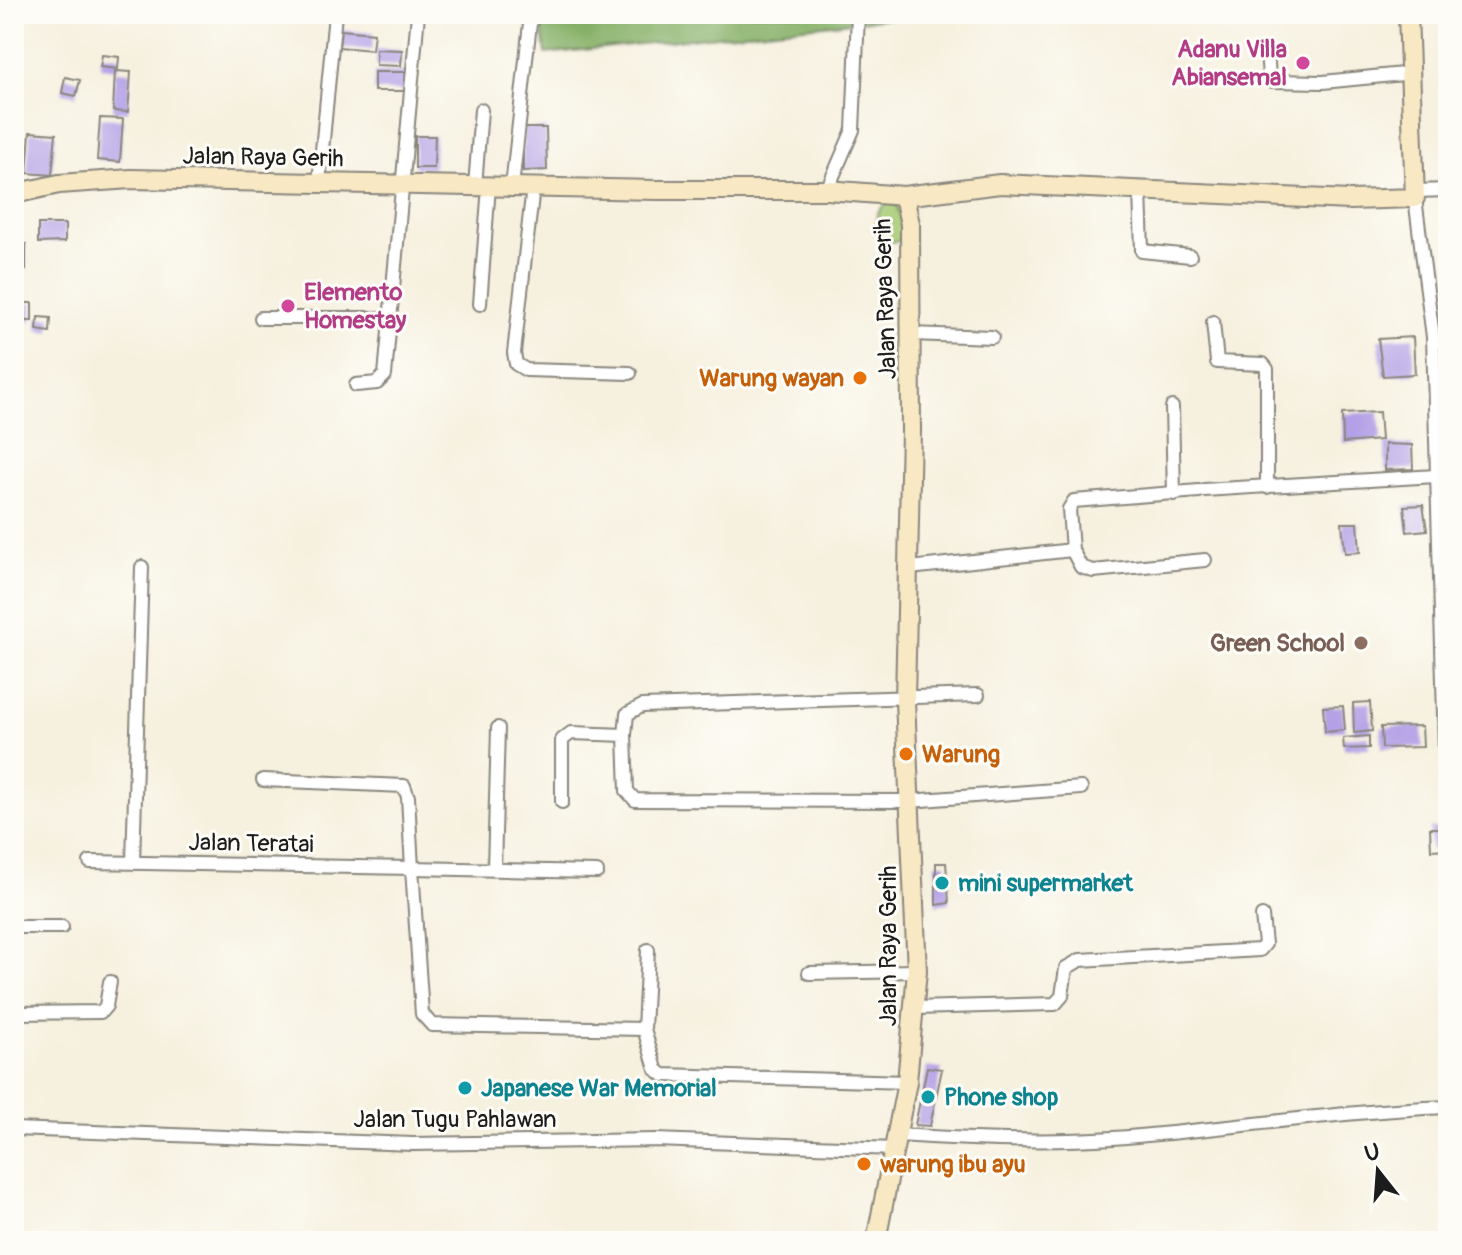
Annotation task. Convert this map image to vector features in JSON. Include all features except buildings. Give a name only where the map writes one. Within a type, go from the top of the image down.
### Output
[{"type":"street","points":[[319,182],[335,14]]},
{"type":"street","points":[[356,385],[377,383],[385,375],[418,14]]},
{"type":"street","points":[[512,187],[531,14]]},
{"type":"street","points":[[827,190],[853,130],[858,14]]},
{"type":"street","points":[[1408,14],[1416,195],[1442,398],[1436,476],[1442,502],[1445,750],[1448,757]]},
{"type":"street","points":[[1267,51],[1269,77],[1273,81],[1323,82],[1413,73]]},
{"type":"street","points":[[480,304],[481,110]]},
{"type":"street","name":"Jalan Raya Gerih","points":[[14,194],[102,179],[827,190],[904,196],[910,224],[911,334],[910,568],[905,700],[917,971],[907,1082],[876,1241]]},
{"type":"street","points":[[904,196],[1000,184],[1350,200],[1448,190]]},
{"type":"street","points":[[533,187],[514,353],[516,364],[526,370],[630,373]]},
{"type":"street","points":[[1140,190],[1142,251],[1190,256]]},
{"type":"street","points":[[261,318],[391,318]]},
{"type":"street","points":[[1213,322],[1217,362],[1263,364],[1267,369],[1267,487]]},
{"type":"street","points":[[911,334],[992,337]]},
{"type":"street","points":[[1433,337],[1448,336]]},
{"type":"street","points":[[1172,407],[1174,494]]},
{"type":"street","points":[[1205,560],[1093,571],[1081,567],[1072,550],[1071,503],[1436,476]]},
{"type":"street","points":[[910,568],[1072,550]]},
{"type":"street","points":[[133,862],[142,567]]},
{"type":"street","points":[[978,695],[905,700],[642,706],[627,714],[627,791],[635,800],[909,801],[1081,788]]},
{"type":"street","points":[[494,869],[498,728]]},
{"type":"street","points":[[562,802],[562,740],[565,736],[625,735]]},
{"type":"street","points":[[263,780],[404,786],[408,797],[422,1014],[425,1021],[432,1025],[644,1029]]},
{"type":"street","name":"Jalan Teratai","points":[[90,862],[597,872]]},
{"type":"street","points":[[915,1008],[1055,1004],[1062,996],[1066,968],[1080,960],[1260,950],[1265,944],[1262,916]]},
{"type":"street","points":[[14,927],[62,927]]},
{"type":"street","points":[[648,950],[644,1029],[656,1069],[663,1075],[907,1082]]},
{"type":"street","points":[[809,973],[917,971]]},
{"type":"street","points":[[14,1013],[101,1012],[106,1006],[110,982]]},
{"type":"street","name":"Jalan Tugu Pahlawan","points":[[14,1129],[413,1144],[656,1140],[897,1142],[1111,1138],[1244,1123],[1448,1107]]},
{"type":"green space","points":[[540,14],[928,14],[546,54]]},
{"type":"green space","points":[[896,201],[906,240],[892,242],[877,230],[877,219],[883,207]]},
{"type":"place","name":"Adanu Villa Abiansemal","points":[[1303,63]]},
{"type":"place","name":"Elemento Homestay","points":[[288,306]]},
{"type":"place","name":"Warung wayan","points":[[860,378]]},
{"type":"place","name":"Green School","points":[[1361,643]]},
{"type":"place","name":"Warung","points":[[906,754]]},
{"type":"place","name":"mini supermarket","points":[[942,883]]},
{"type":"place","name":"Japanese War Memorial","points":[[465,1088]]},
{"type":"place","name":"Phone shop","points":[[928,1097]]},
{"type":"place","name":"warung ibu ayu","points":[[864,1164]]}]
